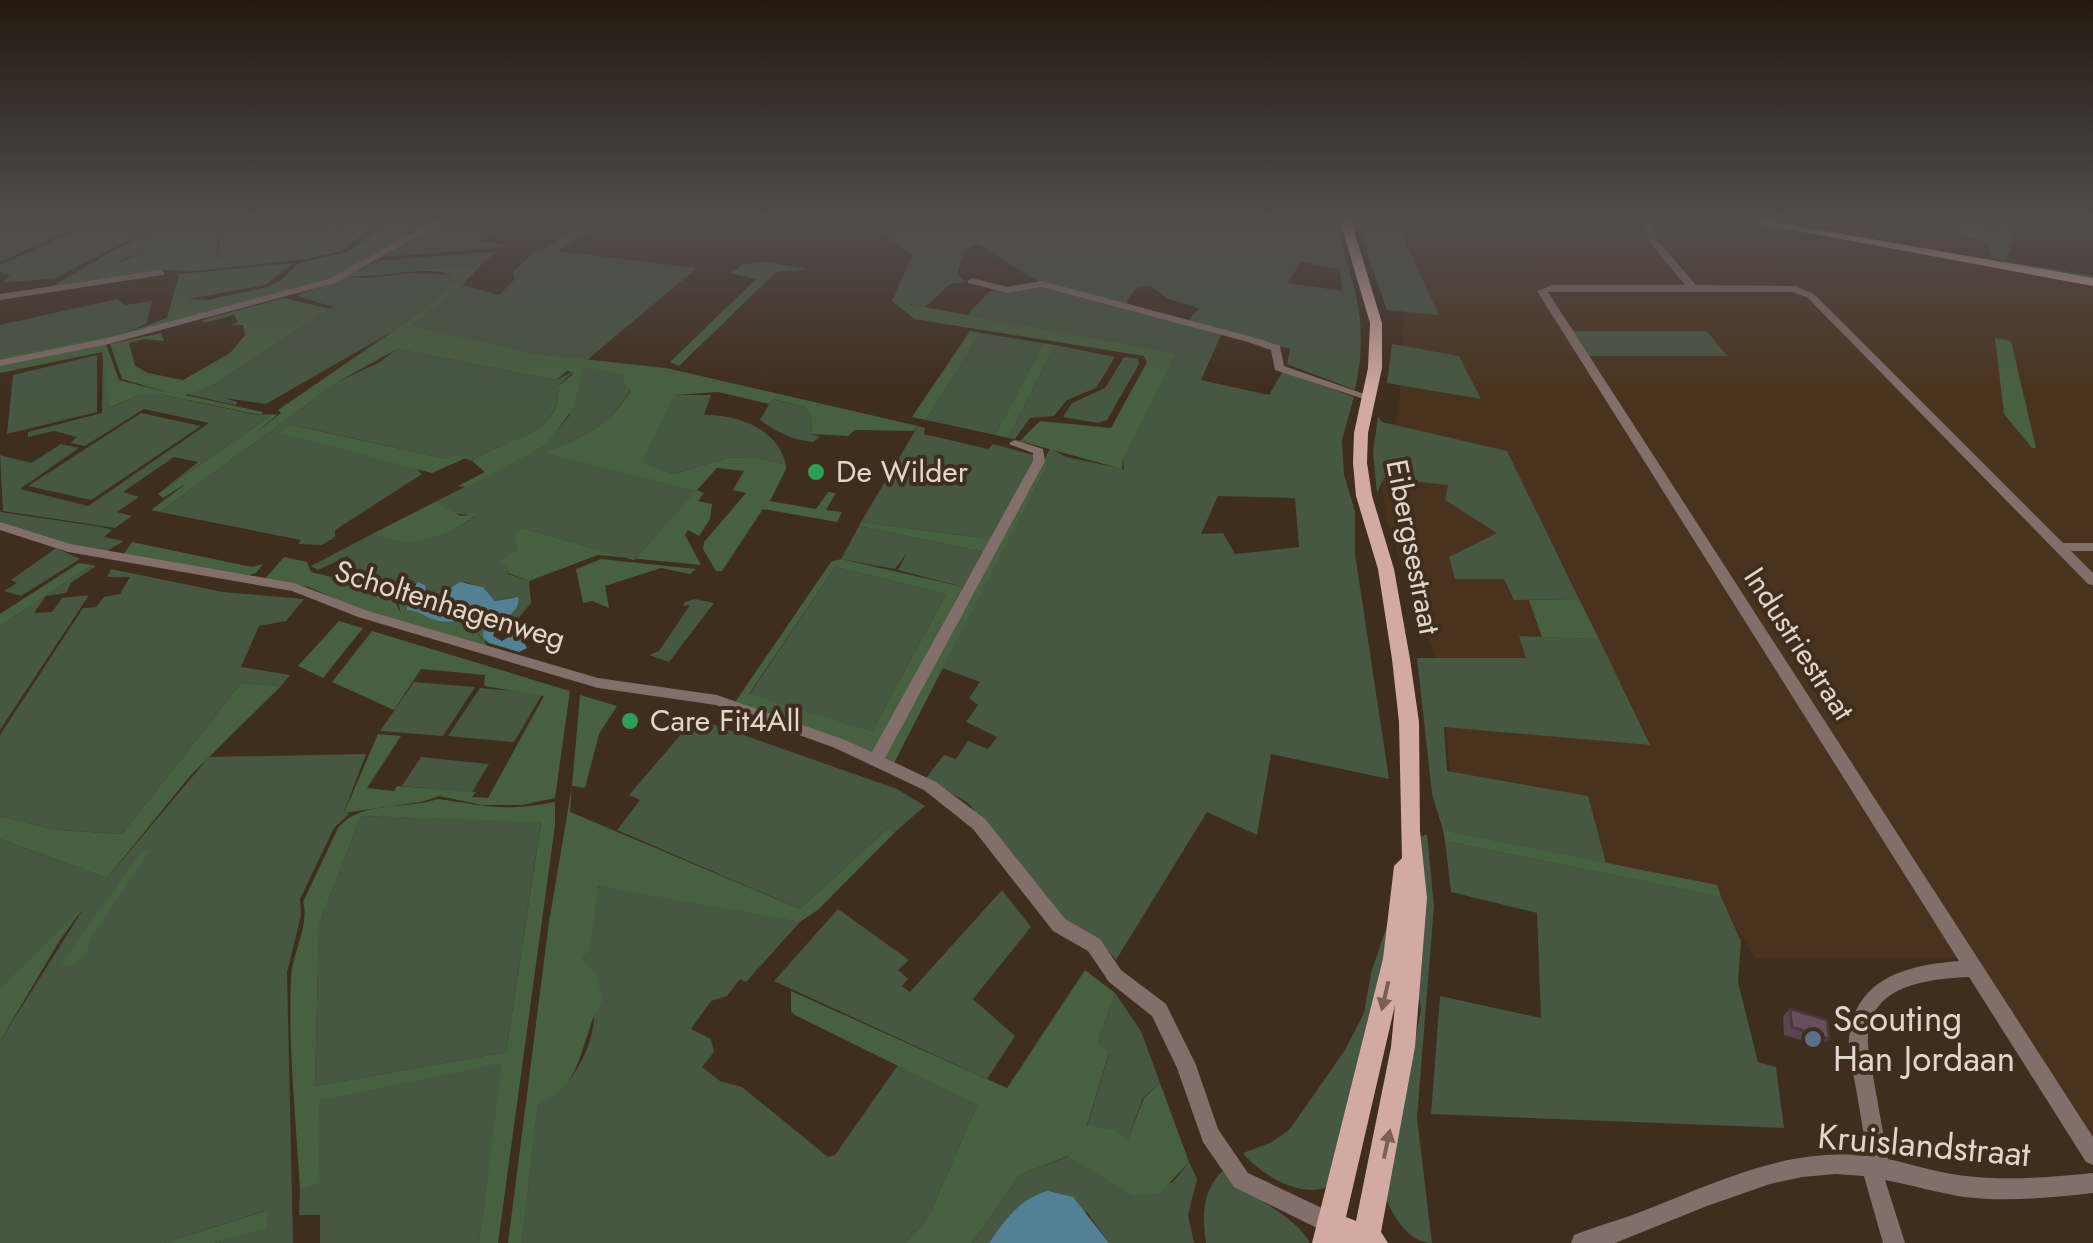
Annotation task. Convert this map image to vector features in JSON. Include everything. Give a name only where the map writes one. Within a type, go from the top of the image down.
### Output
[{"type":"main road","name":"Eibergsestraat","points":[[1362,279],[1376,323],[1374,368],[1360,463],[1364,496],[1386,569],[1402,659],[1409,722],[1410,830],[1416,898],[1412,968],[1390,1130],[1369,1242]]},
{"type":"main road","name":"Eibergsestraat","points":[[1329,1233],[1394,959],[1410,830]]},
{"type":"main road","points":[[1329,1233],[1369,1242]]},
{"type":"street","points":[[0,296],[118,279]]},
{"type":"street","points":[[0,363],[110,341],[334,279]]},
{"type":"street","points":[[1686,279],[1693,288]]},
{"type":"street","points":[[972,281],[1007,290],[1035,284],[1051,286],[1252,340],[1276,348],[1279,368],[1368,397]]},
{"type":"street","name":"Industriestraat","points":[[2060,547],[1811,296],[1788,288],[1542,291],[2093,1154]]},
{"type":"street","points":[[876,760],[1039,461],[1039,451],[1015,443]]},
{"type":"street","name":"Scholtenhagenweg","points":[[0,526],[68,548],[305,590],[363,614],[598,683],[717,700],[876,760],[930,786],[963,808],[1059,925],[1094,945],[1114,976],[1160,1010],[1186,1065],[1210,1136],[1241,1180],[1329,1233]]},
{"type":"street","points":[[2060,547],[2093,547]]},
{"type":"street","points":[[2060,547],[2093,581]]},
{"type":"street","points":[[1894,1243],[1875,1166],[1858,1042],[1859,1022],[1868,1002],[1882,988],[1941,970],[1973,968]]},
{"type":"street","name":"Kruislandstraat","points":[[1582,1243],[1656,1219],[1766,1173],[1837,1164],[1875,1166],[1963,1186],[2035,1189],[2093,1183]]},
{"type":"shaded area","points":[[1391,279],[2060,279],[2093,285],[2093,1151],[1972,957],[1755,958],[1720,901],[1457,842],[1440,673],[1386,519],[1382,479],[1399,406],[1404,313]]},
{"type":"green space","points":[[7,279],[45,279],[2,283]]},
{"type":"green space","points":[[65,279],[103,279],[53,286]]},
{"type":"green space","points":[[178,279],[273,279],[265,285],[188,299],[208,300],[267,287],[281,280],[329,279],[122,337],[0,361],[0,357],[132,331],[167,318]]},
{"type":"green space","points":[[339,279],[458,279],[400,327],[266,404],[224,398],[238,402],[235,405],[186,394],[210,387],[333,307],[297,296]]},
{"type":"green space","points":[[458,279],[468,279],[413,325],[529,353],[666,368],[918,426],[914,431],[855,430],[848,436],[811,434],[812,420],[805,407],[773,399],[769,404],[718,392],[674,395],[642,462],[673,474],[727,458],[754,457],[786,465],[770,501],[816,509],[828,492],[836,493],[826,510],[842,512],[837,522],[763,509],[722,571],[716,571],[703,549],[704,542],[746,493],[733,490],[744,471],[717,468],[697,490],[704,493],[698,501],[712,504],[710,519],[699,536],[688,530],[685,535],[701,565],[635,559],[696,491],[546,453],[584,435],[613,414],[631,390],[623,383],[626,375],[584,367],[573,409],[543,447],[467,487],[458,486],[485,472],[472,461],[541,426],[557,403],[558,386],[575,373],[567,371],[556,380],[397,349],[339,381],[160,512],[151,510],[187,483],[163,498],[158,494],[273,414],[277,415],[251,437],[281,413],[278,410],[405,323]]},
{"type":"green space","points":[[515,279],[684,279],[587,360],[522,352],[413,325],[463,285],[499,295]]},
{"type":"green space","points":[[756,279],[769,279],[679,366],[670,362]]},
{"type":"green space","points":[[902,279],[966,282],[950,284],[925,307],[892,301]]},
{"type":"green space","points":[[1034,279],[1290,279],[1287,283],[1343,291],[1341,279],[1352,279],[1361,342],[1355,390],[1287,364],[1290,349],[1187,322],[1199,308],[1168,299],[1150,286],[1136,288],[1127,300],[1128,305]]},
{"type":"green space","points":[[1376,279],[1422,279],[1439,315],[1387,310]]},
{"type":"green space","points":[[1047,286],[1221,335],[1201,380],[1269,395],[1283,371],[1354,397],[1342,440],[1344,475],[1355,511],[1355,554],[1389,779],[1271,754],[1257,835],[1207,812],[1116,960],[1098,940],[1064,921],[968,803],[926,778],[944,755],[956,759],[968,741],[988,749],[997,737],[966,722],[978,705],[969,698],[980,682],[942,668],[1048,464],[1044,460],[1050,448],[1066,457],[1124,469],[1123,460],[1175,355],[967,315],[991,290],[1007,292]],"holes":[[[1218,496],[1295,498],[1299,547],[1235,554],[1223,533],[1201,534]]]},
{"type":"green space","points":[[284,298],[330,309],[210,387],[185,395],[263,412],[261,415],[159,394],[140,394],[110,408],[102,352],[0,373],[0,364],[106,344],[119,380],[170,393],[122,379],[110,344],[161,333],[164,341],[144,339],[129,343],[135,366],[148,373],[183,380],[230,353],[245,335],[243,325],[231,325],[238,322],[234,315],[204,323],[202,320]]},
{"type":"green space","points":[[117,299],[125,305],[152,301],[147,323],[132,331],[0,357],[0,325]]},
{"type":"green space","points":[[892,301],[1176,354],[1122,469],[1020,441],[1040,421],[1111,428],[1147,362],[1144,356],[915,319]]},
{"type":"green space","points":[[970,331],[981,333],[926,420],[912,417]]},
{"type":"green space","points":[[1571,331],[1707,331],[1727,356],[1587,356]]},
{"type":"green space","points":[[981,333],[1043,343],[995,435],[926,420]]},
{"type":"green space","points":[[1995,338],[2011,341],[2036,448],[2004,414]]},
{"type":"green space","points":[[1043,343],[1055,345],[1008,438],[995,435]]},
{"type":"green space","points":[[1392,344],[1459,356],[1481,399],[1387,383]]},
{"type":"green space","points":[[1055,345],[1115,357],[1096,388],[1067,400],[1054,416],[1030,418],[1015,439],[1008,438]]},
{"type":"green space","points":[[397,349],[556,380],[584,366],[626,375],[631,389],[613,413],[595,428],[548,453],[697,491],[634,560],[523,528],[516,544],[519,550],[506,565],[508,574],[529,581],[531,603],[512,626],[494,630],[516,608],[514,597],[495,601],[483,587],[464,582],[448,594],[454,600],[450,606],[439,608],[428,601],[425,586],[373,586],[353,581],[343,573],[348,556],[318,570],[311,566],[372,534],[400,541],[426,539],[452,531],[476,516],[451,513],[435,502],[543,447],[569,416],[580,374],[571,374],[558,386],[557,403],[541,426],[472,461],[293,425],[413,466],[422,474],[335,530],[335,537],[321,545],[298,544],[301,540],[160,512],[339,381],[380,362]]},
{"type":"green space","points":[[103,351],[111,408],[140,394],[159,394],[257,415],[273,414],[158,494],[198,462],[174,457],[123,492],[139,497],[117,512],[132,516],[115,528],[3,511],[0,455],[31,463],[61,444],[79,448],[20,489],[88,506],[209,423],[144,409],[85,446],[70,443],[77,437],[54,431],[28,437],[28,432],[102,413]]},
{"type":"green space","points":[[97,355],[97,412],[7,434],[13,375]]},
{"type":"green space","points":[[1124,357],[1138,359],[1139,364],[1107,420],[1098,423],[1063,417],[1072,403],[1105,388]]},
{"type":"green space","points":[[673,395],[711,395],[704,415],[730,417],[755,426],[775,442],[786,465],[754,457],[727,458],[673,474],[641,462]]},
{"type":"green space","points":[[772,399],[805,407],[812,420],[811,434],[820,437],[813,442],[798,439],[760,420]]},
{"type":"green space","points":[[141,413],[201,426],[91,500],[28,486]]},
{"type":"green space","points":[[1378,416],[1382,422],[1507,451],[1579,599],[1514,600],[1504,579],[1455,579],[1449,557],[1497,533],[1445,500],[1448,485],[1384,478],[1377,493],[1373,453]]},
{"type":"green space","points":[[292,425],[447,459],[455,455],[466,458],[432,473],[280,433]]},
{"type":"green space","points":[[918,426],[925,428],[924,434],[988,449],[993,444],[1037,456],[990,539],[861,522]]},
{"type":"green space","points":[[1044,460],[1048,464],[893,765],[883,757]]},
{"type":"green space","points":[[435,502],[461,516],[478,514],[441,536],[428,539],[401,541],[372,534]]},
{"type":"green space","points":[[0,512],[102,527],[112,530],[104,537],[124,541],[105,552],[49,540],[0,523]]},
{"type":"green space","points":[[861,522],[990,539],[983,552],[859,526]]},
{"type":"green space","points":[[859,526],[983,552],[963,587],[898,570],[907,553],[895,569],[841,559]]},
{"type":"green space","points":[[523,528],[626,558],[598,555],[529,581],[508,573],[506,565],[499,561],[518,550],[514,536]]},
{"type":"green space","points":[[132,542],[252,567],[263,564],[256,573],[246,576],[123,555]]},
{"type":"green space","points":[[56,548],[80,559],[21,596],[4,591],[17,583],[11,580]]},
{"type":"green space","points":[[284,557],[307,562],[311,572],[391,591],[401,614],[395,588],[411,580],[413,598],[405,610],[418,610],[448,621],[480,620],[485,624],[484,638],[489,643],[483,641],[487,646],[364,612],[309,587],[265,579]]},
{"type":"green space","points":[[601,559],[696,569],[690,574],[661,568],[605,586],[609,608],[592,601],[583,603],[576,569]]},
{"type":"green space","points":[[841,559],[963,587],[872,754],[729,711],[831,562]],"holes":[[[835,567],[946,594],[872,731],[749,694]]]},
{"type":"green space","points":[[79,563],[92,565],[0,626],[0,614]]},
{"type":"green space","points":[[92,565],[96,566],[71,583],[66,593],[46,596],[34,613],[52,612],[62,598],[89,595],[0,730],[0,626]]},
{"type":"green space","points":[[835,567],[946,594],[872,731],[749,695]]},
{"type":"green space","points":[[111,569],[223,592],[304,599],[286,621],[259,626],[241,667],[290,675],[281,686],[241,683],[122,834],[57,830],[0,816],[0,735],[83,608],[96,607],[104,597],[120,594],[130,577],[107,577]]},
{"type":"green space","points":[[695,599],[714,603],[669,662],[649,655],[659,651],[690,605],[683,606],[685,602]]},
{"type":"green space","points":[[1579,599],[1599,639],[1542,637],[1529,600]]},
{"type":"green space","points":[[339,621],[363,628],[323,678],[298,666]]},
{"type":"green space","points":[[372,631],[570,691],[555,798],[522,805],[482,805],[439,796],[344,813],[378,734],[401,736],[367,788],[394,791],[397,786],[476,792],[472,797],[488,798],[544,696],[484,686],[485,675],[421,669],[394,710],[332,682]]},
{"type":"green space","points":[[1519,636],[1599,639],[1650,745],[1444,727],[1447,771],[1588,796],[1606,863],[1443,830],[1432,794],[1417,658],[1526,658]]},
{"type":"green space","points":[[414,682],[475,687],[443,736],[380,731]]},
{"type":"green space","points":[[241,683],[281,686],[190,776],[107,878],[0,839],[0,816],[57,830],[122,834]]},
{"type":"green space","points":[[480,688],[543,693],[514,742],[448,736]]},
{"type":"green space","points":[[580,695],[617,706],[599,734],[585,788],[572,786]]},
{"type":"green space","points":[[695,718],[897,789],[925,806],[895,832],[888,828],[800,909],[617,830],[640,800],[629,795]]},
{"type":"green space","points":[[366,754],[344,812],[349,814],[334,828],[300,899],[301,916],[287,972],[293,1243],[216,1243],[267,1210],[164,1243],[0,1243],[0,1041],[82,911],[0,988],[0,839],[107,878],[209,757]]},
{"type":"green space","points":[[421,757],[489,764],[472,792],[402,786]]},
{"type":"green space","points":[[572,786],[570,812],[800,909],[888,828],[895,832],[819,909],[800,922],[598,886],[590,949],[582,958],[596,975],[603,1000],[574,1072],[554,1096],[538,1104],[522,1243],[508,1243],[549,922]]},
{"type":"green space","points":[[438,799],[508,807],[555,802],[498,1243],[479,1243],[502,1063],[319,1101],[320,1182],[300,1190],[290,1004],[292,968],[304,920],[303,902],[338,828],[347,819],[371,809]],"holes":[[[361,816],[541,822],[506,1052],[315,1086],[319,925]]]},
{"type":"green space","points":[[361,816],[541,821],[506,1052],[315,1086],[319,925]]},
{"type":"green space","points":[[1443,830],[1717,885],[1721,897],[1445,841]]},
{"type":"green space","points":[[1427,834],[1434,906],[1417,1118],[1432,1243],[1409,1234],[1386,1199],[1421,1009],[1416,980],[1420,837]]},
{"type":"green space","points":[[1445,841],[1721,897],[1741,941],[1738,982],[1758,1062],[1776,1067],[1784,1128],[1431,1114],[1440,996],[1541,1018],[1537,913],[1451,892]]},
{"type":"green space","points":[[152,848],[91,939],[86,954],[73,966],[61,964],[140,853]]},
{"type":"green space","points":[[600,884],[800,922],[746,982],[740,979],[727,996],[711,1001],[691,1029],[711,1039],[714,1052],[702,1067],[720,1081],[742,1087],[828,1157],[835,1155],[898,1065],[977,1105],[928,1218],[905,1243],[522,1243],[538,1103],[570,1079],[585,1054],[593,1027],[593,1006],[582,953],[588,917]]},
{"type":"green space","points":[[1002,890],[1031,927],[973,999],[1015,1036],[987,1079],[774,981],[838,909],[909,960],[898,970],[908,979],[902,986],[910,992]]},
{"type":"green space","points":[[1395,902],[1392,936],[1332,1184],[1310,1190],[1284,1184],[1260,1170],[1243,1153],[1272,1142],[1290,1129],[1345,1050],[1364,1013],[1371,973]]},
{"type":"green space","points":[[87,903],[60,940],[0,1041],[0,988]]},
{"type":"green space","points":[[1085,970],[1115,993],[1098,1042],[1109,1053],[1087,1125],[1117,1130],[1128,1139],[1144,1098],[1160,1083],[1189,1162],[1160,1193],[1132,1196],[1068,1156],[1020,1175],[972,1243],[905,1243],[928,1218],[977,1105],[795,1015],[791,1012],[791,991],[1007,1088]]},
{"type":"green space","points":[[1115,993],[1141,1031],[1160,1083],[1143,1098],[1128,1139],[1117,1130],[1087,1126],[1109,1054],[1098,1042]]},
{"type":"green space","points":[[503,1062],[479,1243],[320,1243],[320,1215],[299,1215],[300,1190],[320,1181],[318,1101]]},
{"type":"green space","points":[[1069,1156],[1132,1196],[1173,1182],[1189,1162],[1197,1179],[1188,1215],[1194,1243],[1109,1243],[1087,1212],[996,1234],[989,1243],[972,1243],[1020,1175]]},
{"type":"green space","points":[[1222,1171],[1292,1222],[1310,1243],[1206,1243],[1205,1205],[1210,1187]]},
{"type":"green space","points":[[268,1210],[266,1229],[213,1243],[164,1243]]},
{"type":"water","points":[[417,582],[425,585],[428,602],[439,608],[452,603],[447,590],[460,582],[483,587],[495,601],[518,597],[516,608],[493,636],[502,641],[522,629],[532,628],[523,641],[527,648],[519,652],[489,643],[483,637],[484,624],[478,621],[442,621],[406,610]]},
{"type":"water","points":[[1048,1191],[1073,1197],[1109,1243],[989,1243],[1021,1204]]},
{"type":"building","points":[[1790,1009],[1827,1020],[1829,1039],[1792,1027]]},
{"type":"place","name":"De Wilder","points":[[816,472]]},
{"type":"place","name":"Care Fit4All","points":[[630,721]]},
{"type":"place","name":"Scouting Han Jordaan","points":[[1813,1039]]}]
